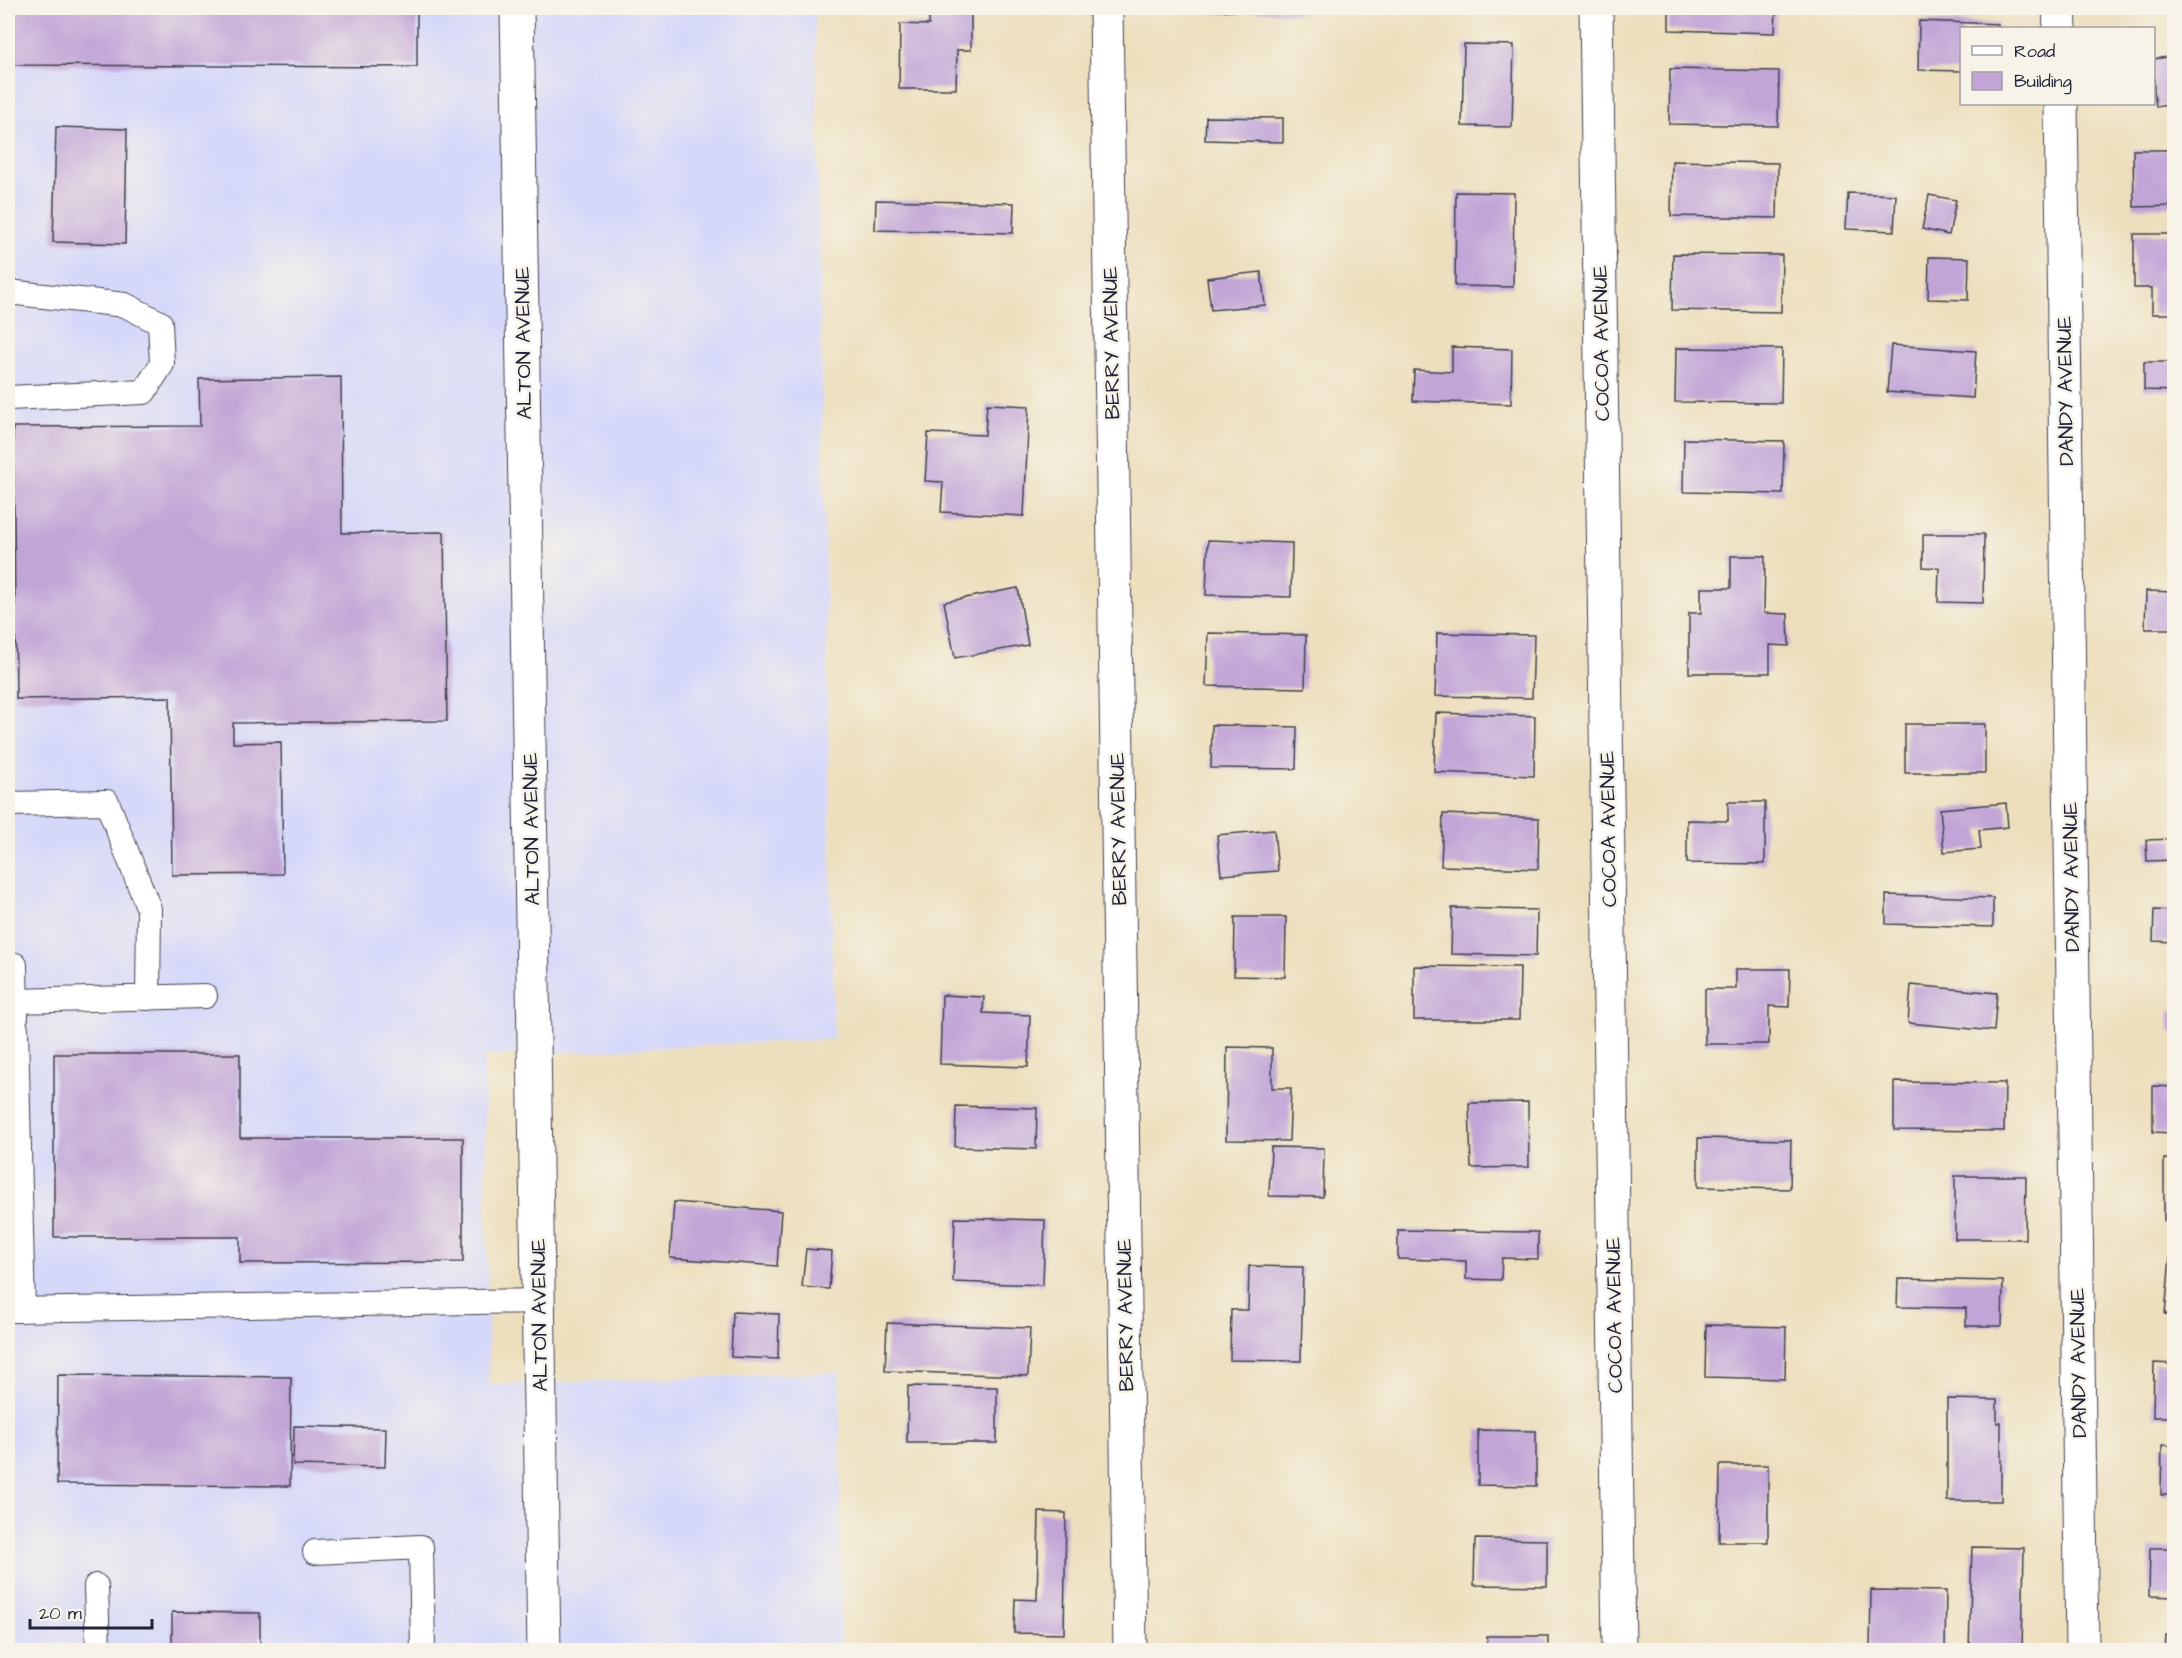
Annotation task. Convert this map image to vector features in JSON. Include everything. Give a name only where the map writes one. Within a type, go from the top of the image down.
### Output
[{"type":"street","name":"ALTON AVENUE","points":[[517,8],[544,1650]]},
{"type":"street","name":"BERRY AVENUE","points":[[1106,8],[1130,1650]]},
{"type":"street","name":"COCOA AVENUE","points":[[1596,8],[1619,1650]]},
{"type":"street","points":[[2059,8],[2060,27]]},
{"type":"street","name":"DANDY AVENUE","points":[[2061,105],[2082,1650]]},
{"type":"lane","points":[[8,292],[125,305],[160,323],[162,364],[144,392],[8,398]]},
{"type":"lane","points":[[8,804],[107,802],[149,909],[148,998]]},
{"type":"lane","points":[[8,965],[15,965],[12,1029],[15,1310],[538,1301]]},
{"type":"lane","points":[[15,1001],[205,996]]},
{"type":"lane","points":[[315,1552],[422,1547],[423,1650]]},
{"type":"lane","points":[[96,1586],[98,1650]]},
{"type":"shaded area","points":[[8,8],[815,8],[834,1039],[484,1056],[489,1385],[840,1372],[841,1650],[8,1650]]},
{"type":"building","points":[[8,8],[417,8],[417,67],[8,65]]},
{"type":"building","points":[[929,8],[971,8],[971,50],[957,50],[956,89],[899,89],[900,24],[929,25]]},
{"type":"building","points":[[1199,8],[1303,8],[1303,13],[1199,10]]},
{"type":"building","points":[[1669,8],[1776,8],[1775,33],[1669,30]]},
{"type":"building","points":[[1919,21],[1998,24],[1998,27],[1960,27],[1960,71],[1918,70]]},
{"type":"building","points":[[1464,44],[1514,45],[1512,127],[1462,126]]},
{"type":"building","points":[[2174,56],[2174,104],[2156,107],[2155,59]]},
{"type":"building","points":[[1670,69],[1779,71],[1778,126],[1669,124]]},
{"type":"building","points":[[1206,117],[1283,118],[1283,142],[1205,140]]},
{"type":"building","points":[[56,127],[127,129],[125,244],[53,242]]},
{"type":"building","points":[[2133,150],[2174,150],[2174,206],[2134,207]]},
{"type":"building","points":[[1672,161],[1778,163],[1777,218],[1671,216]]},
{"type":"building","points":[[1456,192],[1514,193],[1513,287],[1455,286]]},
{"type":"building","points":[[1848,193],[1896,195],[1894,231],[1846,229]]},
{"type":"building","points":[[1929,195],[1956,200],[1949,235],[1922,229]]},
{"type":"building","points":[[876,200],[1014,203],[1013,233],[875,230]]},
{"type":"building","points":[[2134,234],[2174,234],[2174,314],[2152,314],[2152,288],[2134,288]]},
{"type":"building","points":[[1673,254],[1782,255],[1781,312],[1672,310]]},
{"type":"building","points":[[1929,257],[1969,258],[1968,300],[1928,299]]},
{"type":"building","points":[[1261,272],[1265,305],[1211,310],[1207,278]]},
{"type":"building","points":[[1891,345],[1976,351],[1973,398],[1887,392]]},
{"type":"building","points":[[1452,347],[1512,349],[1511,404],[1413,401],[1414,370],[1452,372]]},
{"type":"building","points":[[1676,348],[1782,349],[1781,403],[1675,402]]},
{"type":"building","points":[[2144,362],[2174,362],[2174,391],[2144,390]]},
{"type":"building","points":[[341,377],[342,533],[444,532],[447,721],[233,723],[233,743],[281,742],[283,874],[172,875],[170,697],[16,699],[13,427],[200,426],[199,379]]},
{"type":"building","points":[[987,404],[1029,406],[1024,516],[941,512],[943,482],[925,481],[928,433],[985,435]]},
{"type":"building","points":[[1684,439],[1784,441],[1783,494],[1683,492]]},
{"type":"building","points":[[2170,462],[2174,462],[2174,495],[2170,495]]},
{"type":"building","points":[[1923,534],[1984,534],[1983,603],[1938,602],[1939,568],[1923,567]]},
{"type":"building","points":[[1208,540],[1292,543],[1291,597],[1206,595]]},
{"type":"building","points":[[1731,556],[1765,556],[1764,613],[1788,614],[1789,646],[1770,645],[1770,673],[1689,673],[1689,613],[1701,613],[1701,588],[1731,588]]},
{"type":"building","points":[[1018,588],[1028,645],[955,658],[944,602]]},
{"type":"building","points":[[2146,591],[2174,592],[2174,629],[2145,629]]},
{"type":"building","points":[[1208,633],[1306,635],[1305,688],[1206,686]]},
{"type":"building","points":[[1437,633],[1534,635],[1532,698],[1435,696]]},
{"type":"building","points":[[1436,713],[1535,716],[1534,776],[1434,772]]},
{"type":"building","points":[[1905,724],[1985,724],[1985,773],[1905,773]]},
{"type":"building","points":[[1212,725],[1297,727],[1296,769],[1211,768]]},
{"type":"building","points":[[1728,802],[1765,802],[1765,864],[1687,863],[1687,820],[1728,821]]},
{"type":"building","points":[[2006,803],[2008,827],[1979,830],[1981,849],[1944,852],[1940,809]]},
{"type":"building","points":[[1443,814],[1539,818],[1538,869],[1441,866]]},
{"type":"building","points":[[1274,830],[1278,871],[1221,875],[1217,835]]},
{"type":"building","points":[[2174,839],[2174,860],[2147,861],[2146,840]]},
{"type":"building","points":[[1886,895],[1993,898],[1993,927],[1886,924]]},
{"type":"building","points":[[1452,908],[1537,910],[1536,956],[1451,954]]},
{"type":"building","points":[[2154,910],[2174,911],[2174,942],[2153,941]]},
{"type":"building","points":[[1235,917],[1286,917],[1285,977],[1234,976]]},
{"type":"building","points":[[1414,966],[1520,967],[1519,1020],[1414,1020]]},
{"type":"building","points":[[1736,969],[1790,969],[1789,1007],[1769,1006],[1769,1044],[1705,1044],[1705,989],[1736,989]]},
{"type":"building","points":[[1911,985],[1997,993],[1994,1031],[1908,1023]]},
{"type":"building","points":[[942,995],[984,997],[983,1013],[1030,1015],[1028,1067],[940,1064]]},
{"type":"building","points":[[2170,1010],[2174,1010],[2174,1033],[2169,1033]]},
{"type":"building","points":[[1227,1047],[1272,1048],[1272,1088],[1291,1088],[1289,1141],[1226,1140]]},
{"type":"building","points":[[54,1054],[240,1054],[240,1138],[463,1138],[463,1262],[240,1263],[240,1237],[54,1237]]},
{"type":"building","points":[[1894,1082],[2005,1083],[2004,1131],[1894,1130]]},
{"type":"building","points":[[2153,1086],[2174,1087],[2174,1133],[2153,1132]]},
{"type":"building","points":[[1528,1102],[1529,1167],[1471,1168],[1469,1103]]},
{"type":"building","points":[[956,1106],[1037,1108],[1036,1149],[955,1147]]},
{"type":"building","points":[[1698,1138],[1791,1140],[1790,1189],[1698,1187]]},
{"type":"building","points":[[1271,1147],[1324,1148],[1323,1197],[1269,1196]]},
{"type":"building","points":[[2164,1159],[2174,1159],[2174,1221],[2164,1221]]},
{"type":"building","points":[[1955,1176],[2026,1176],[2025,1239],[1955,1239]]},
{"type":"building","points":[[674,1202],[781,1211],[777,1266],[670,1258]]},
{"type":"building","points":[[955,1218],[1045,1220],[1043,1285],[953,1282]]},
{"type":"building","points":[[1398,1230],[1538,1232],[1538,1259],[1502,1258],[1501,1280],[1466,1279],[1466,1261],[1398,1259]]},
{"type":"building","points":[[806,1249],[832,1251],[829,1289],[802,1287]]},
{"type":"building","points":[[2170,1257],[2174,1257],[2174,1315],[2165,1314]]},
{"type":"building","points":[[1249,1266],[1303,1267],[1301,1361],[1230,1360],[1231,1310],[1248,1310]]},
{"type":"building","points":[[1898,1279],[2003,1281],[2002,1326],[1966,1326],[1966,1308],[1897,1307]]},
{"type":"building","points":[[733,1312],[779,1314],[778,1359],[731,1357]]},
{"type":"building","points":[[887,1323],[1030,1328],[1028,1376],[885,1371]]},
{"type":"building","points":[[1706,1325],[1786,1327],[1785,1379],[1705,1377]]},
{"type":"building","points":[[2154,1363],[2174,1364],[2174,1417],[2153,1417]]},
{"type":"building","points":[[58,1375],[291,1377],[290,1486],[57,1484]]},
{"type":"building","points":[[908,1386],[997,1387],[997,1443],[907,1443]]},
{"type":"building","points":[[1947,1399],[1997,1400],[1997,1423],[2001,1422],[2001,1501],[1947,1501]]},
{"type":"building","points":[[294,1426],[386,1428],[385,1467],[293,1465]]},
{"type":"building","points":[[1478,1430],[1536,1431],[1536,1486],[1478,1485]]},
{"type":"building","points":[[2162,1445],[2174,1446],[2174,1495],[2161,1495]]},
{"type":"building","points":[[1720,1465],[1768,1465],[1768,1542],[1719,1542]]},
{"type":"building","points":[[1039,1512],[1066,1513],[1064,1634],[1014,1633],[1015,1599],[1037,1600]]},
{"type":"building","points":[[1475,1539],[1547,1540],[1547,1586],[1474,1585]]},
{"type":"building","points":[[1972,1547],[2024,1548],[2022,1650],[1969,1650]]},
{"type":"building","points":[[2150,1548],[2174,1548],[2174,1597],[2149,1596]]},
{"type":"building","points":[[1871,1590],[1946,1591],[1945,1650],[1870,1650]]},
{"type":"building","points":[[172,1612],[260,1613],[260,1650],[172,1650]]},
{"type":"building","points":[[2166,1635],[2174,1635],[2174,1650],[2165,1650]]},
{"type":"building","points":[[1487,1636],[1548,1636],[1548,1650],[1486,1650]]}]
